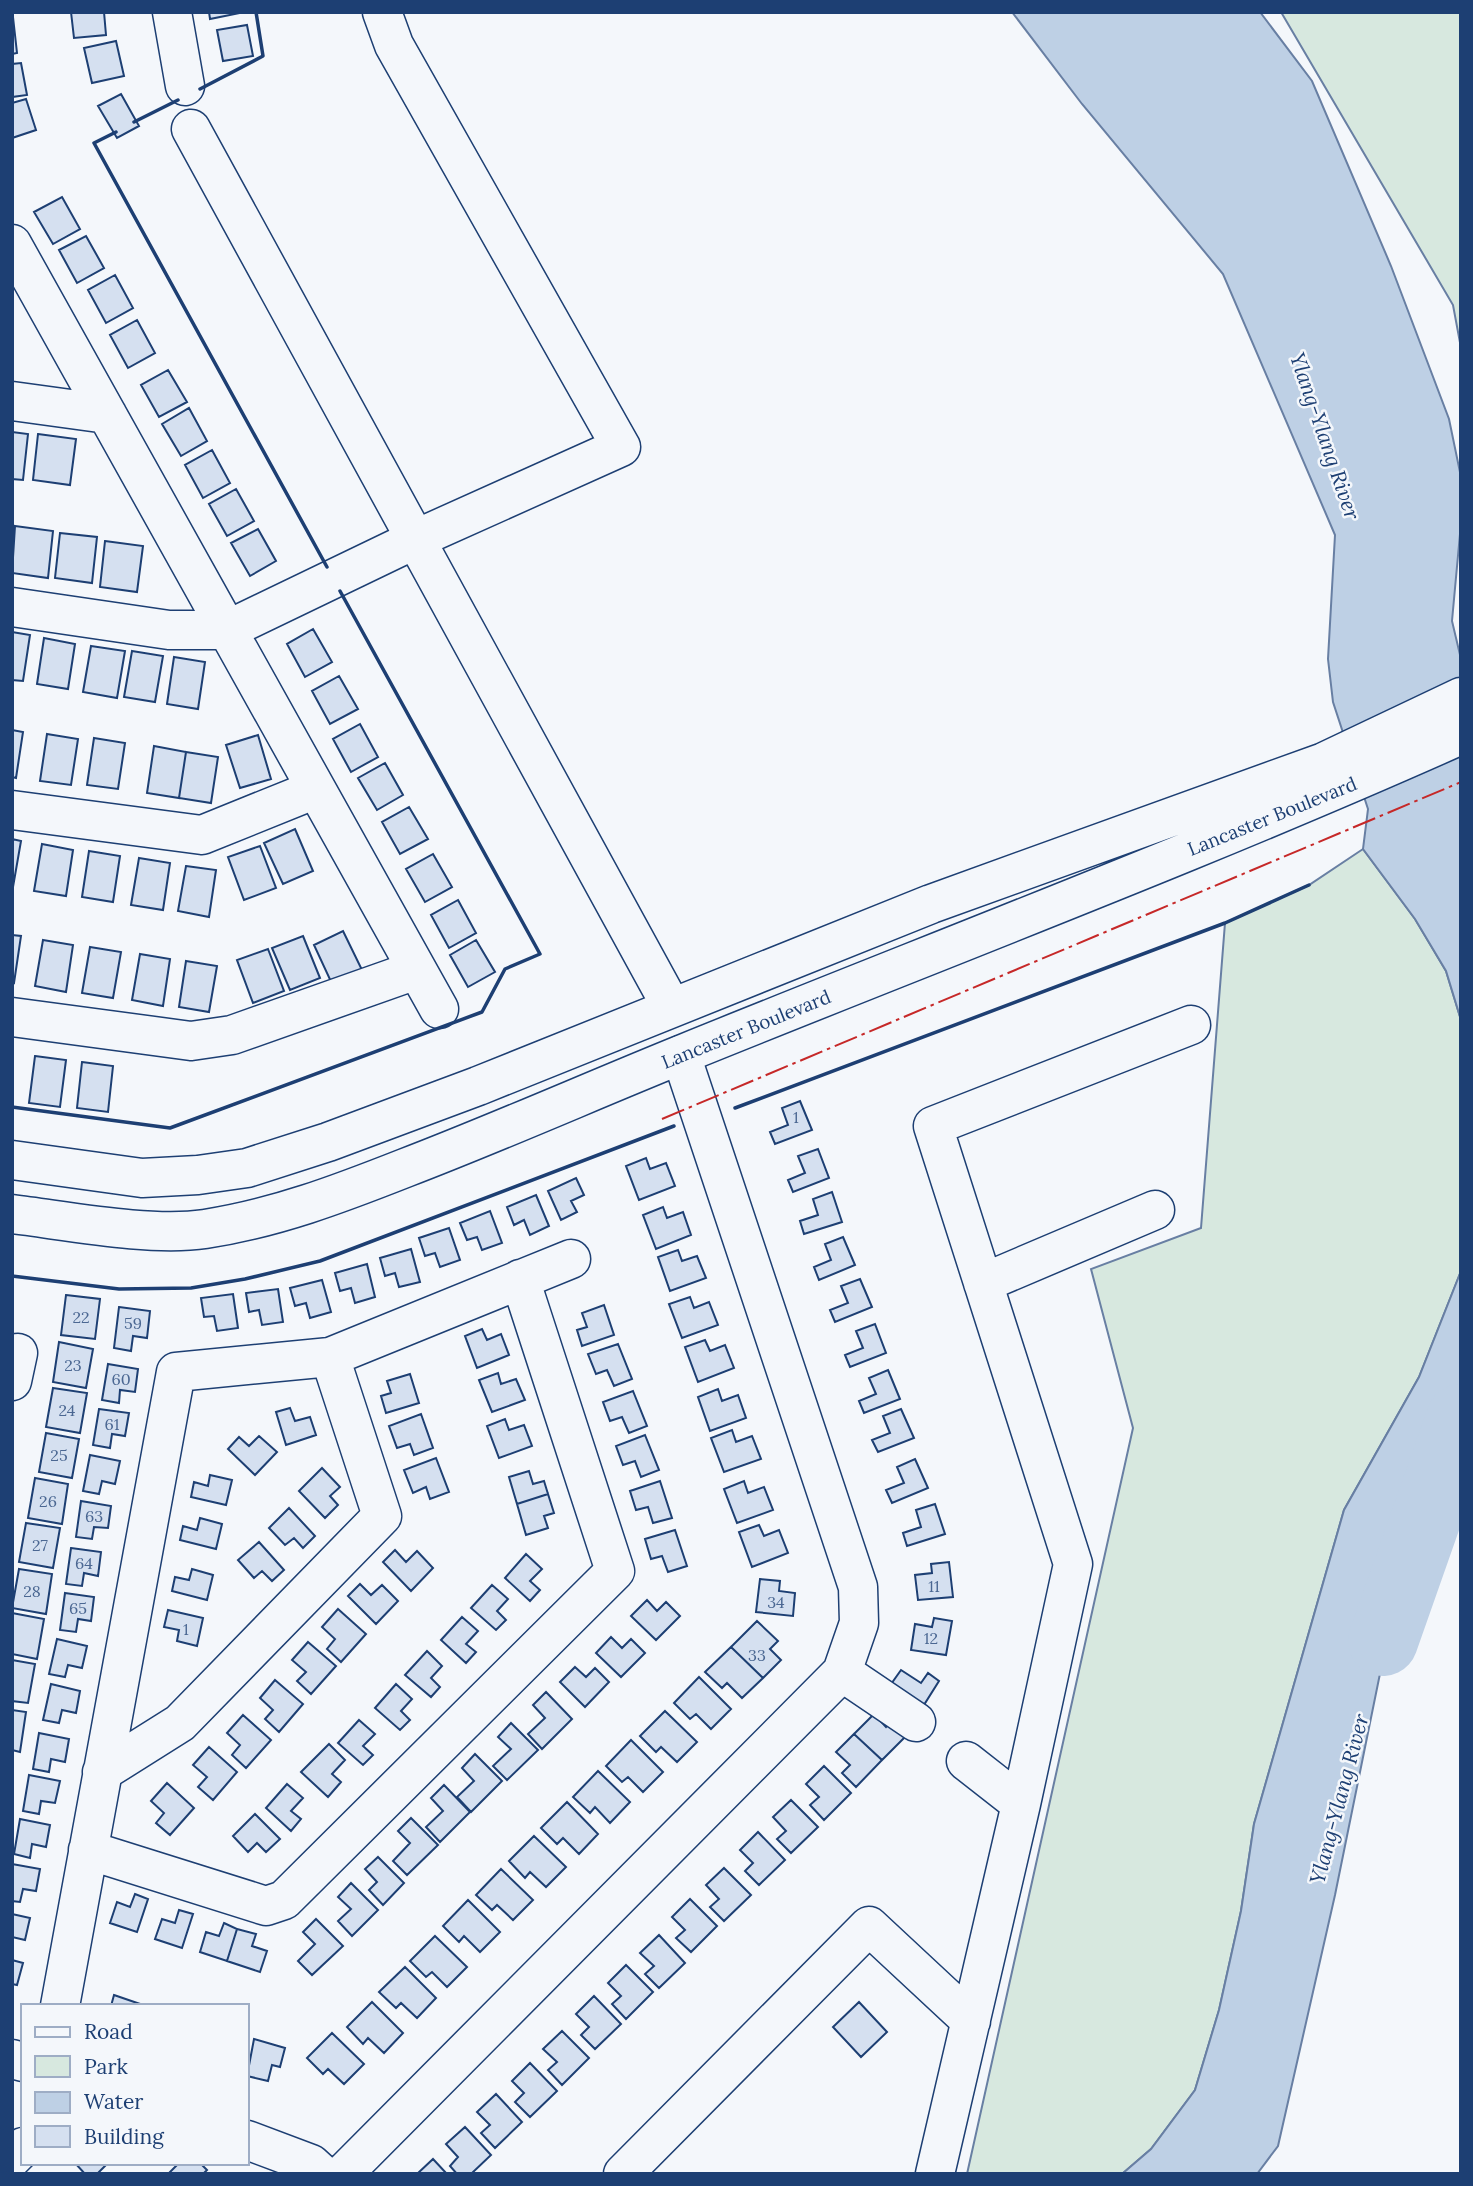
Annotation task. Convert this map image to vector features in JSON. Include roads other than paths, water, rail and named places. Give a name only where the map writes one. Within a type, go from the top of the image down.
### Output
[{"type":"street","points":[[172,12],[185,86]]},
{"type":"street","points":[[12,607],[169,629],[227,630],[416,539],[621,447],[394,45],[382,12]]},
{"type":"street","points":[[191,129],[671,1006]]},
{"type":"street","points":[[12,244],[439,1009]]},
{"type":"street","points":[[12,401],[107,414]]},
{"type":"street","name":"Lancaster Boulevard","points":[[12,1214],[115,1228],[199,1230],[261,1219],[307,1206],[495,1134],[786,1013],[1325,779],[1461,697]]},
{"type":"street","name":"Lancaster Boulevard","points":[[12,1160],[142,1178],[198,1175],[247,1168],[328,1142],[478,1086],[671,1006],[931,904],[1461,735]]},
{"type":"street","points":[[12,810],[202,835],[316,789]]},
{"type":"street","points":[[766,969],[786,1013]]},
{"type":"street","points":[[12,1017],[191,1041],[232,1035],[416,970]]},
{"type":"street","points":[[935,2174],[1021,1804],[1073,1564],[933,1126],[1191,1025]]},
{"type":"street","points":[[343,2174],[842,1672],[859,1623],[858,1587],[681,1055]]},
{"type":"street","points":[[983,1283],[1155,1210]]},
{"type":"street","points":[[60,2004],[176,1372],[330,1357],[571,1259]]},
{"type":"street","points":[[88,1850],[266,1906],[284,1900],[615,1570],[520,1279]]},
{"type":"street","points":[[103,1772],[180,1723],[382,1516],[330,1357]]},
{"type":"street","points":[[842,1672],[916,1722]]},
{"type":"street","points":[[966,1761],[1021,1804]]},
{"type":"street","points":[[623,2174],[869,1926],[971,2021]]},
{"type":"street","points":[[248,2140],[311,2164],[321,2174]]},
{"type":"water","points":[[1012,12],[1260,12],[1312,81],[1391,266],[1449,419],[1461,477],[1461,523],[1452,621],[1461,659],[1461,1020],[1446,971],[1415,919],[1363,849],[1368,809],[1333,702],[1328,659],[1335,535],[1223,274],[1082,104]]},
{"type":"water","points":[[1461,1271],[1461,1477],[1419,1532],[1385,1649],[1335,1895],[1278,2146],[1257,2174],[1122,2174],[1151,2149],[1195,2090],[1219,2010],[1241,1911],[1254,1824],[1344,1510],[1419,1377]]},
{"type":"waterway","name":"Ylang-Ylang River","points":[[1383,1641],[1461,1419]]}]
